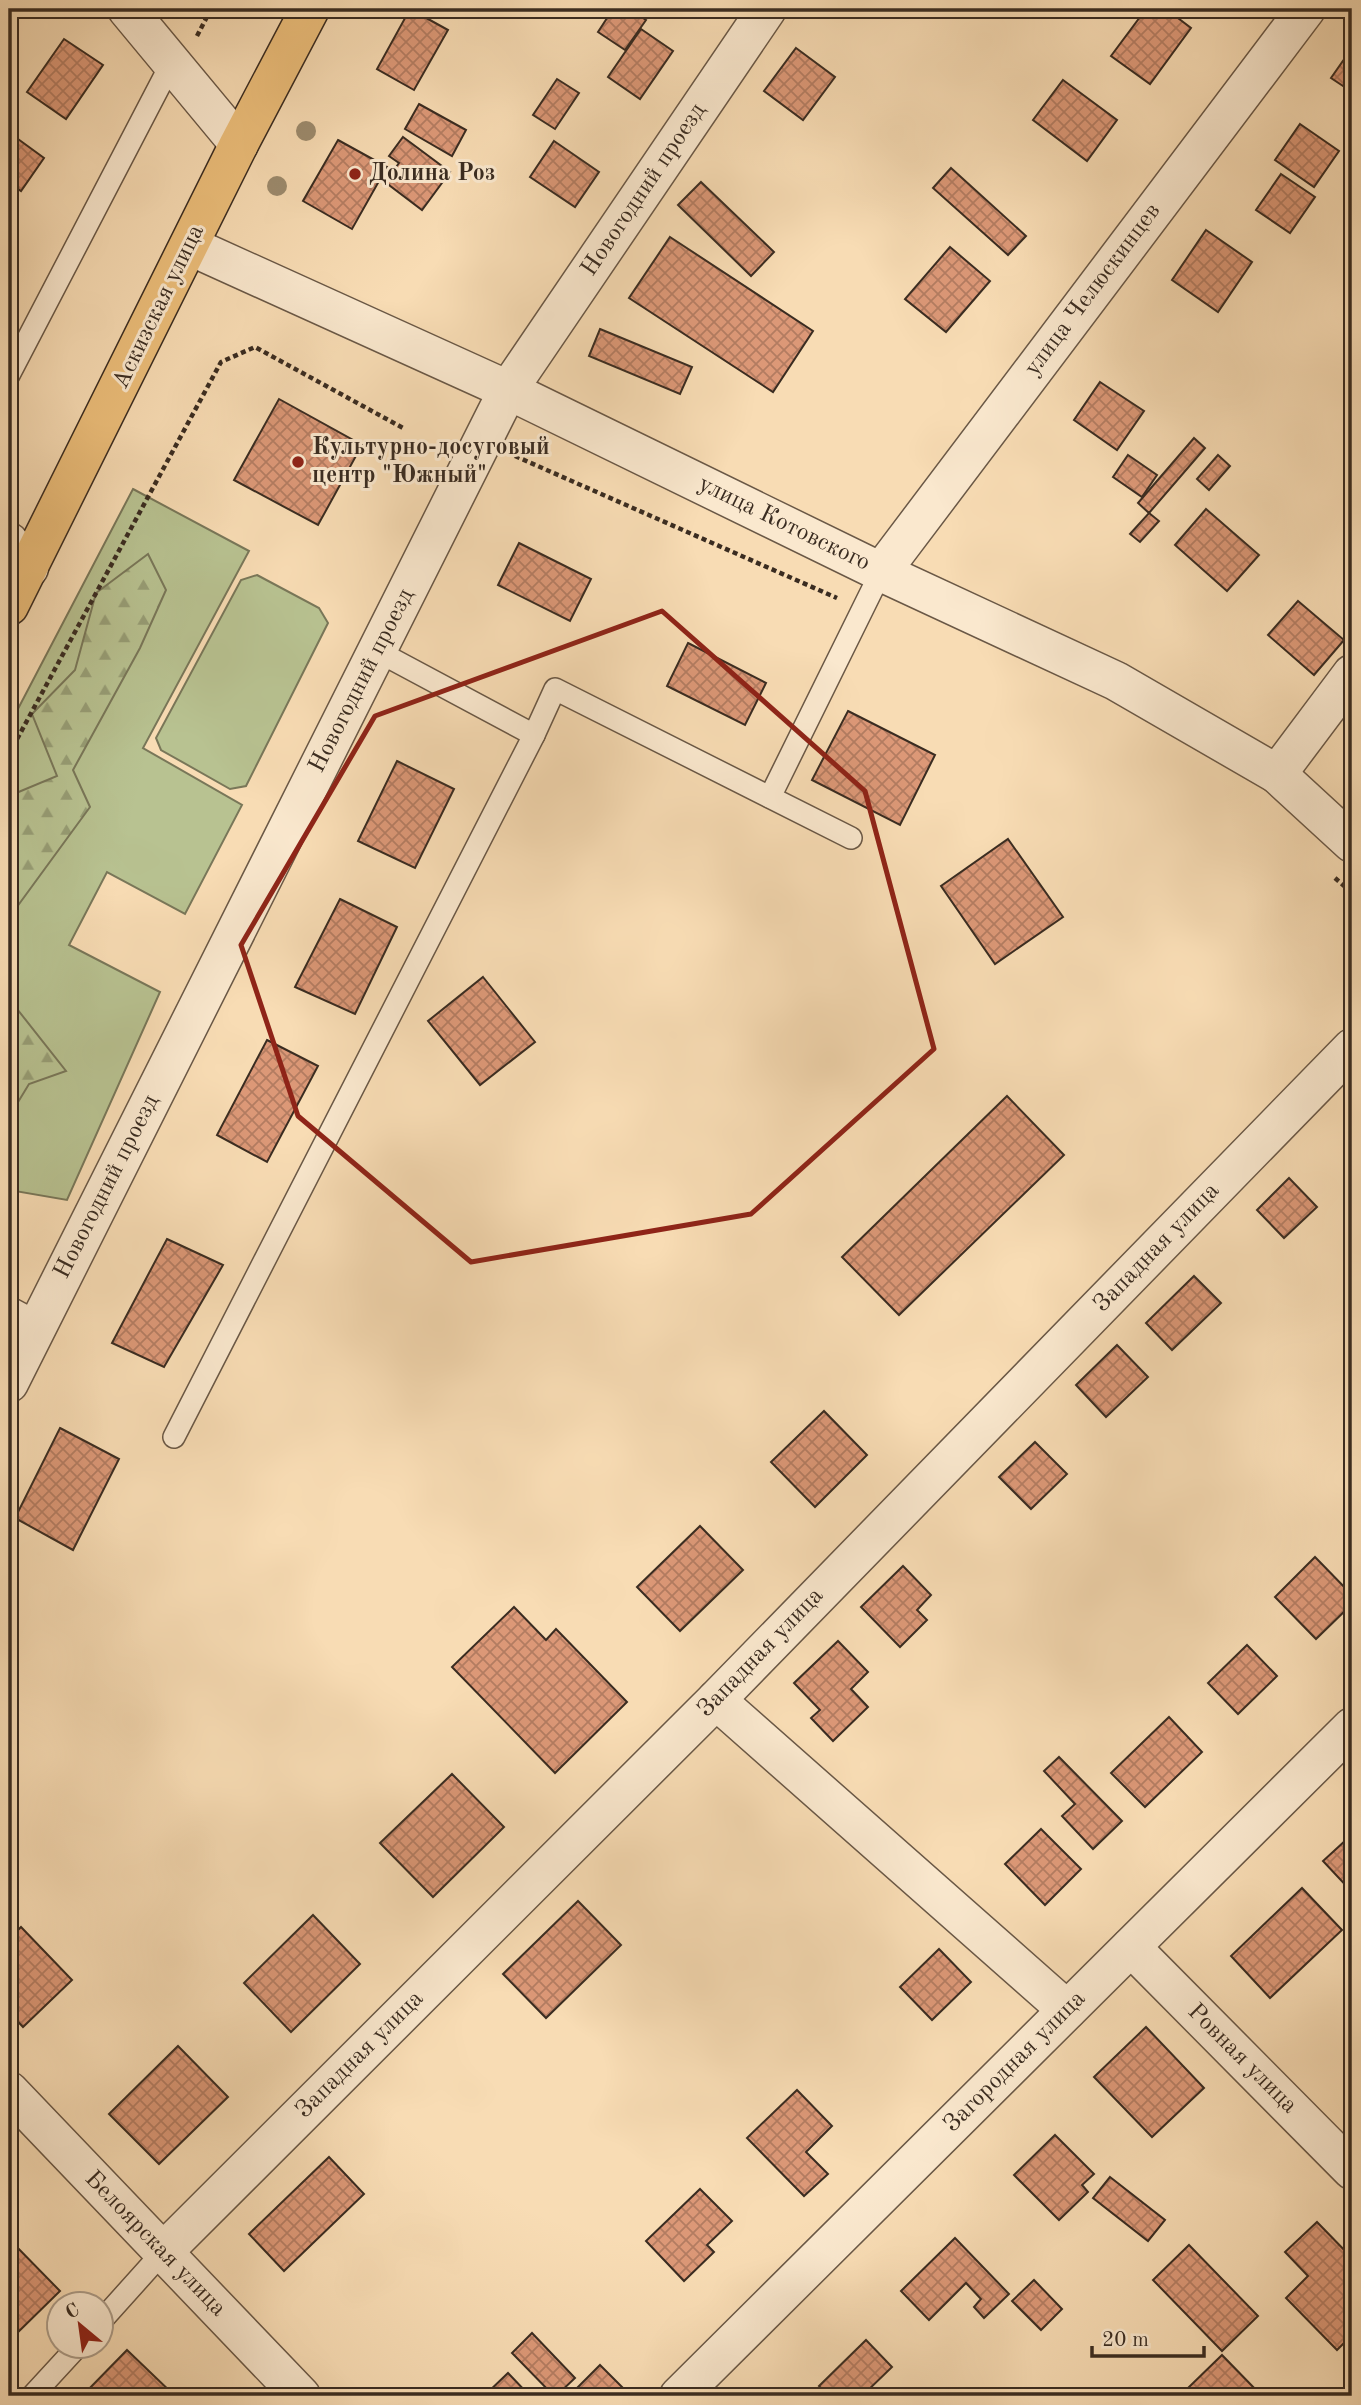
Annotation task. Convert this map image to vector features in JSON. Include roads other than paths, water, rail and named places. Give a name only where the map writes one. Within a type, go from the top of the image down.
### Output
[{"type":"main road","name":"Аскизская улица","points":[[9,606],[19,555],[190,246],[239,144],[310,9]]},
{"type":"street","points":[[127,9],[239,144]]},
{"type":"street","name":"Новогодний проезд","points":[[9,1383],[24,1315],[377,651],[508,390],[767,9]]},
{"type":"street","name":"улица Челюскинцев","points":[[881,572],[1306,9]]},
{"type":"street","name":"улица Котовского","points":[[190,246],[508,390],[881,572],[1116,681],[1277,774],[1352,843]]},
{"type":"street","points":[[1277,774],[1352,674]]},
{"type":"street","name":"Западная улица","points":[[163,2252],[716,1700],[1352,1048]]},
{"type":"street","points":[[716,1700],[1067,2010]]},
{"type":"street","name":"Загородная улица","points":[[679,2396],[1352,1727]]},
{"type":"street","name":"Ровная улица","points":[[1131,1947],[1352,2171]]},
{"type":"street","name":"Белоярская улица","points":[[9,2091],[301,2396]]},
{"type":"lane","points":[[9,375],[172,62]]},
{"type":"lane","points":[[770,797],[881,572]]},
{"type":"lane","points":[[377,651],[534,735]]},
{"type":"lane","points":[[174,1437],[534,735],[555,689],[851,838]]},
{"type":"lane","points":[[116,2304],[163,2252]]},
{"type":"lane","points":[[32,2396],[65,2360]]},
{"type":"place","name":"Долина Роз","points":[[355,174]]},
{"type":"place","name":"Культурно-досуговый центр \"Южный\"","points":[[298,462]]}]
